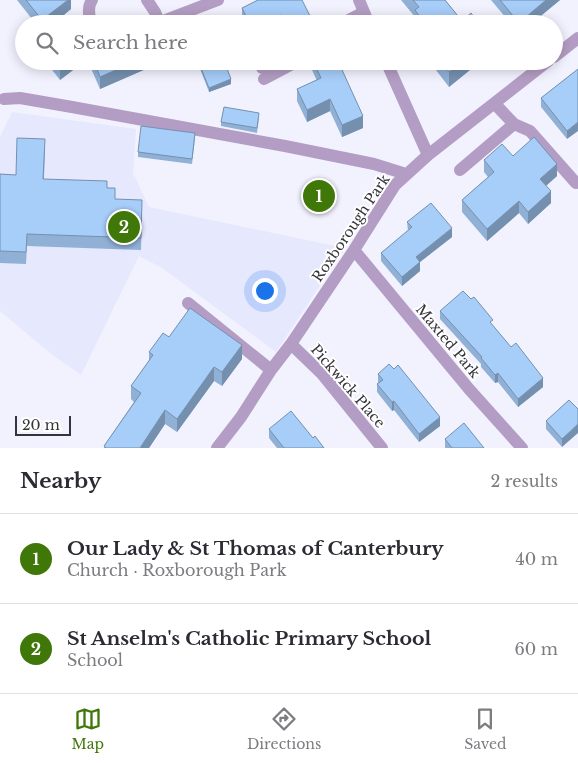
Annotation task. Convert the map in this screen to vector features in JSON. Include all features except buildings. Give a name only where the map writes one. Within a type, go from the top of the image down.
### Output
[{"type":"street","points":[[89,15],[92,0]]},
{"type":"street","points":[[147,0],[156,15]]},
{"type":"street","points":[[178,15],[218,0]]},
{"type":"street","points":[[352,15],[361,6]]},
{"type":"street","points":[[563,49],[578,38]]},
{"type":"street","points":[[266,70],[263,73],[272,70]]},
{"type":"street","points":[[390,70],[428,155]]},
{"type":"street","name":"Roxborough Park","points":[[218,448],[241,418],[271,370],[291,344],[354,250],[395,184],[428,155],[537,70]]},
{"type":"street","points":[[4,99],[20,98],[276,144],[374,164],[406,174]]},
{"type":"street","points":[[494,104],[514,124],[530,131],[576,184]]},
{"type":"street","points":[[460,170],[514,124]]},
{"type":"street","name":"Maxted Park","points":[[354,250],[469,389],[522,448]]},
{"type":"street","points":[[188,303],[271,370]]},
{"type":"street","name":"Pickwick Place","points":[[291,344],[322,374],[382,448]]},
{"type":"shaded area","points":[[12,112],[136,129],[133,173],[149,207],[345,248],[276,352],[162,268],[139,256],[81,375],[54,356],[0,311],[0,137]]},
{"type":"place","name":"Our Lady & St Thomas of Canterbury","points":[[319,196]]},
{"type":"place","name":"St Anselm's Catholic Primary School","points":[[124,227]]}]
